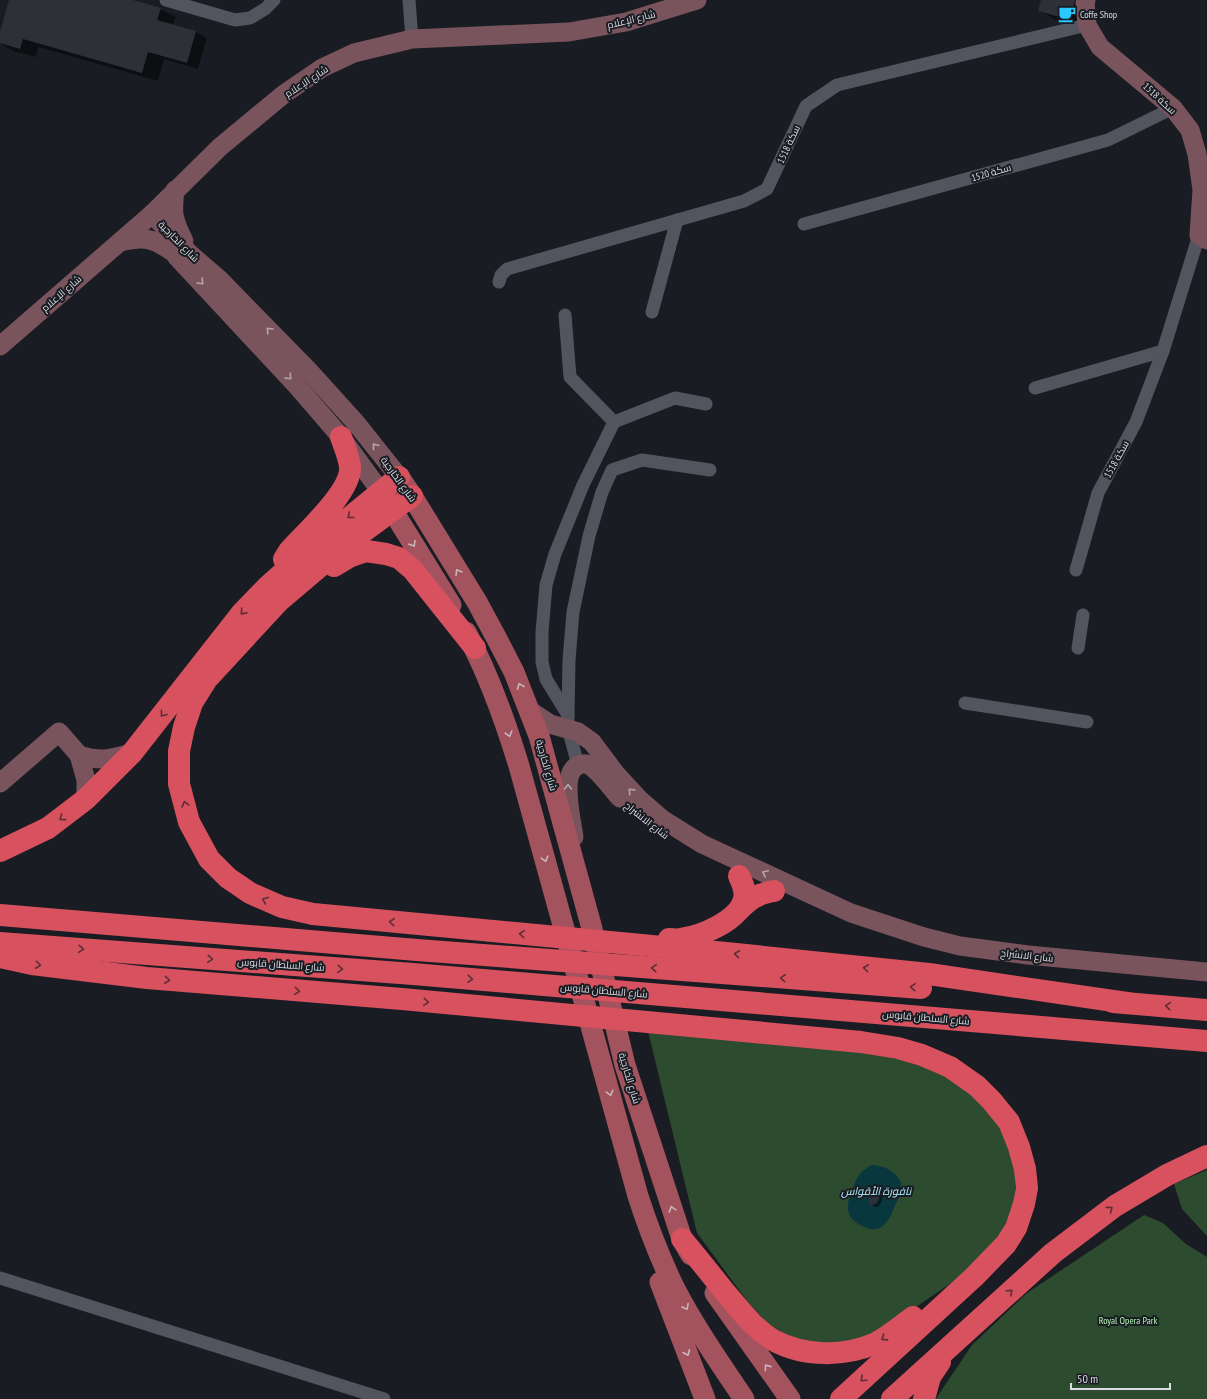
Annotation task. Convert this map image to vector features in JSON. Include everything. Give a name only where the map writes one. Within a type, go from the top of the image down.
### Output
[{"type":"highway","points":[[273,594],[289,551],[334,503],[348,477],[350,467],[341,437]]},
{"type":"highway","points":[[399,477],[295,562],[273,594],[207,679],[192,703],[184,728],[180,751],[179,784],[189,822],[209,859],[228,878],[250,893],[282,907],[312,914],[726,953],[929,974],[1127,1003]]},
{"type":"highway","points":[[0,851],[48,828],[86,799],[132,753],[241,614],[345,545],[412,496]]},
{"type":"highway","points":[[273,594],[349,557],[366,552],[386,554],[399,558],[412,570],[475,648]]},
{"type":"highway","points":[[739,910],[744,900],[744,888],[740,876]]},
{"type":"highway","points":[[561,938],[617,936],[681,939],[707,932],[724,922],[751,899],[761,894],[774,891]]},
{"type":"highway","points":[[0,915],[425,951],[1207,1010]]},
{"type":"highway","name":"شارع السلطان قابوس","points":[[0,943],[421,975],[1207,1041]]},
{"type":"highway","points":[[0,957],[32,964],[146,978],[394,999],[860,1042],[898,1048],[922,1055],[950,1067],[976,1086],[991,1100],[1009,1122],[1019,1147],[1025,1169],[1027,1188],[1024,1204],[1016,1228],[1006,1244],[974,1277],[841,1399]]},
{"type":"highway","points":[[892,1399],[1053,1253],[1114,1206],[1167,1174],[1207,1156]]},
{"type":"highway","points":[[682,1239],[740,1309],[757,1327],[773,1340],[793,1348],[811,1352],[834,1354],[856,1350],[876,1342],[974,1277]]},
{"type":"highway","points":[[924,1399],[930,1377],[941,1361],[982,1318]]},
{"type":"main road","name":"شارع الخارجية","points":[[399,477],[487,621],[514,672],[539,736],[591,925],[625,1066],[682,1239],[714,1292],[790,1399]]},
{"type":"main road","name":"شارع الخارجية","points":[[381,492],[459,618],[488,676],[505,721],[638,1196],[651,1236],[675,1288],[700,1332],[744,1399]]},
{"type":"main road","points":[[651,1236],[659,1281],[705,1398]]},
{"type":"street","points":[[166,0],[235,20],[250,18],[265,9],[274,0]]},
{"type":"street","points":[[409,0],[412,39]]},
{"type":"street","name":"شارع الإعلام","points":[[0,346],[148,218],[220,147],[284,94],[322,68],[354,53],[412,39],[569,32],[626,22],[697,0]]},
{"type":"street","name":"سكة 1518","points":[[1076,570],[1098,493],[1136,422],[1203,238],[1202,190],[1197,154],[1190,130],[1173,108],[1100,47],[1087,25],[1086,0]]},
{"type":"street","name":"سكة 1518","points":[[499,282],[501,275],[507,269],[744,201],[767,189],[806,106],[837,85],[1087,25]]},
{"type":"street","name":"سكة 1520","points":[[804,224],[1108,140],[1173,108]]},
{"type":"street","points":[[175,190],[172,209],[182,254]]},
{"type":"street","name":"شارع الخارجية","points":[[148,218],[182,254],[341,437],[381,492]]},
{"type":"street","points":[[652,312],[677,220]]},
{"type":"street","points":[[120,242],[136,238],[149,239],[182,254]]},
{"type":"street","name":"شارع الخارجية","points":[[182,254],[219,279],[308,370],[356,423],[399,477]]},
{"type":"street","points":[[565,316],[570,377],[614,422]]},
{"type":"street","points":[[1035,388],[1163,351]]},
{"type":"street","points":[[568,721],[546,678],[542,662],[542,632],[546,585],[555,554],[583,485],[614,422],[675,398],[706,404]]},
{"type":"street","points":[[583,895],[567,788],[568,778],[572,770],[578,765],[568,721],[569,660],[573,612],[589,536],[602,492],[612,470],[642,460],[710,470]]},
{"type":"street","points":[[1078,648],[1083,615]]},
{"type":"street","points":[[965,703],[1087,722]]},
{"type":"street","name":"شارع الانشراح","points":[[529,710],[550,724],[568,721],[578,732],[592,742],[616,774],[640,800],[662,819],[702,844],[818,896],[851,913]]},
{"type":"street","points":[[0,783],[59,732],[79,755],[86,780],[86,799]]},
{"type":"street","points":[[79,755],[94,760],[102,760],[132,753]]},
{"type":"street","name":"شارع الانشراح","points":[[578,765],[585,764],[593,768],[623,802],[646,822],[668,838],[707,860],[740,876],[774,891],[812,904],[851,913],[902,930],[960,946],[1028,955],[1207,972]]},
{"type":"street","points":[[774,891],[790,890],[818,896]]},
{"type":"street","points":[[0,1278],[384,1399]]},
{"type":"green space","points":[[648,1031],[859,1051],[896,1057],[943,1074],[970,1093],[1000,1126],[1017,1170],[1014,1202],[1006,1224],[998,1239],[969,1271],[873,1336],[835,1344],[795,1340],[767,1323],[748,1302],[697,1233]]},
{"type":"green space","points":[[1207,1170],[1207,1236],[1182,1209],[1174,1184]]},
{"type":"green space","name":"Royal Opera Park","points":[[1144,1215],[1163,1223],[1186,1244],[1207,1257],[1207,1399],[936,1399],[972,1345],[1027,1293]]},
{"type":"water","name":"نافورة الأقواس","points":[[872,1165],[877,1165],[892,1171],[899,1179],[902,1189],[889,1219],[885,1224],[877,1229],[871,1229],[857,1223],[848,1211],[848,1202],[857,1177]]},
{"type":"building","points":[[9,0],[133,0],[161,8],[157,20],[196,31],[187,63],[148,52],[142,73],[23,39],[20,49],[0,43],[0,32]]},
{"type":"building","points":[[1041,0],[1075,0],[1070,20],[1038,11]]},
{"type":"building","points":[[879,1189],[880,1192],[879,1199],[877,1203],[871,1206],[869,1205],[869,1197],[872,1191]]},
{"type":"place","name":"Coffe Shop","points":[[1067,14]]}]
